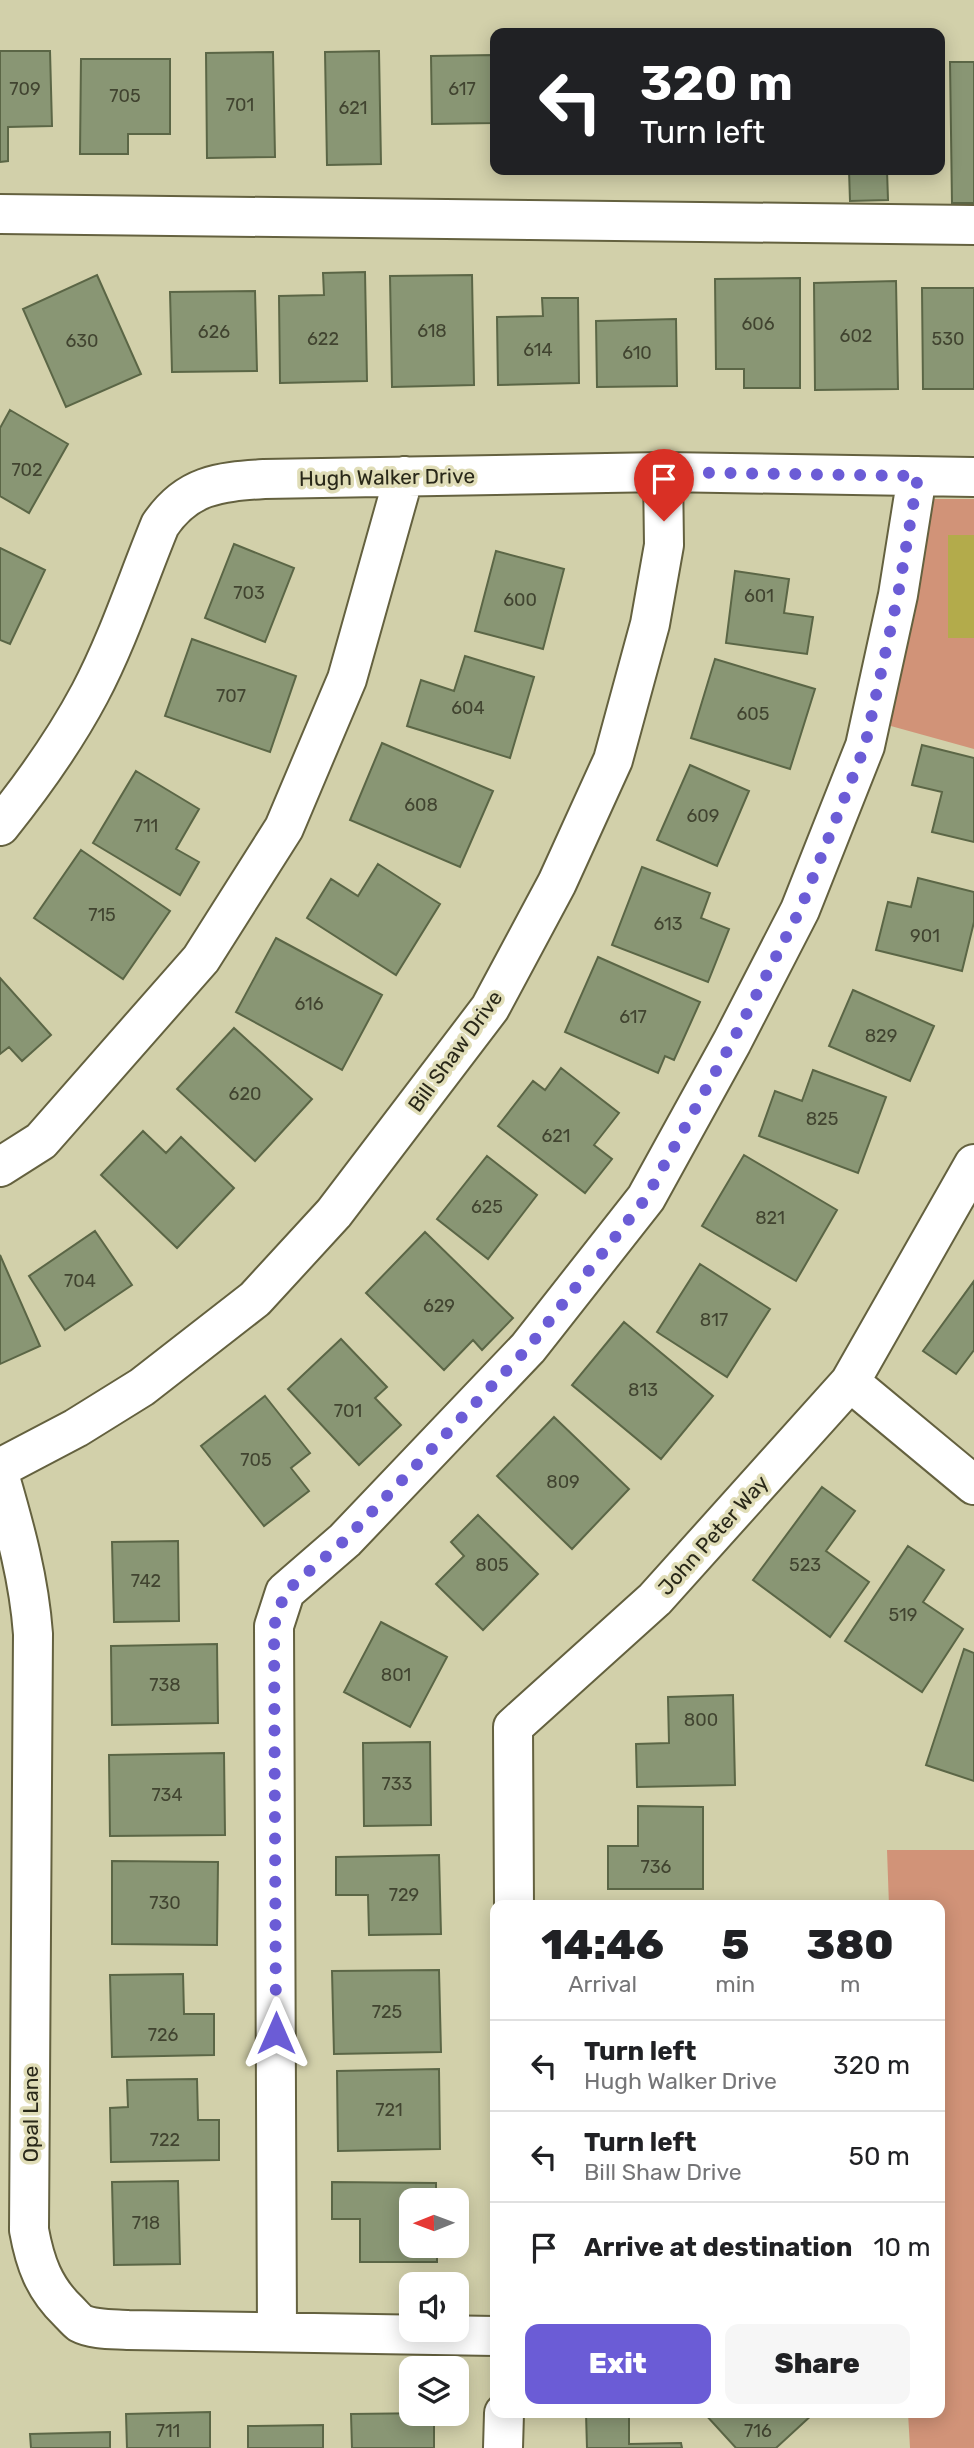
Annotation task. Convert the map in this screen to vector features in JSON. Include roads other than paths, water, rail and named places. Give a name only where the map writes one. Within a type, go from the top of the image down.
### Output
[{"type":"street","points":[[0,214],[974,225]]},
{"type":"street","name":"Hugh Walker Drive","points":[[0,826],[56,748],[90,694],[160,526],[172,508],[190,493],[224,482],[404,477],[663,472],[974,477]]},
{"type":"street","name":"Bill Shaw Drive","points":[[0,1468],[76,1428],[142,1387],[255,1299],[334,1213],[490,1008],[557,883],[612,760],[650,624],[664,545],[663,472]]},
{"type":"street","points":[[277,2332],[274,1626],[285,1592],[345,1540],[528,1348],[646,1198],[732,1042],[800,910],[865,746],[898,595],[918,476]]},
{"type":"street","points":[[0,1167],[41,1141],[201,959],[284,828],[347,679],[404,477]]},
{"type":"street","name":"John Peter Way","points":[[514,1900],[513,1727],[655,1599],[850,1382],[974,1164]]},
{"type":"street","points":[[850,1382],[974,1485]]},
{"type":"street","name":"Opal Lane","points":[[0,1477],[30,1592],[33,1634],[29,2230],[42,2279],[55,2298],[80,2323],[128,2330],[490,2336]]},
{"type":"street","points":[[503,2448],[504,2418]]}]
